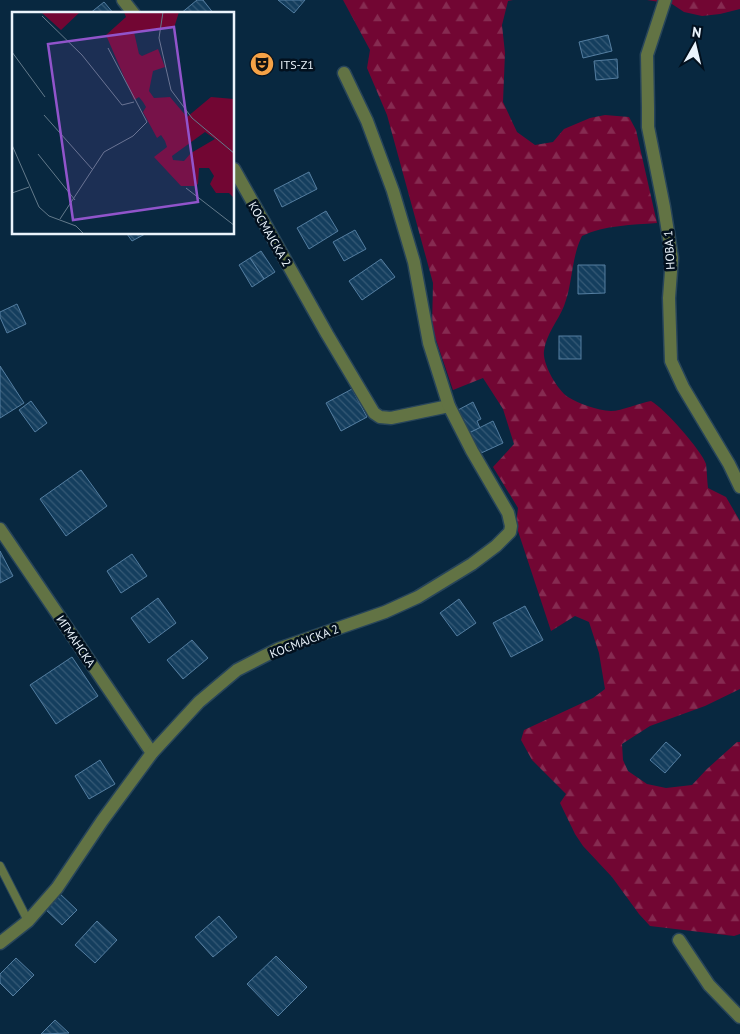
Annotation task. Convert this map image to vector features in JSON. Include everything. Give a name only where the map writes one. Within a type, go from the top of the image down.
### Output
[{"type":"street","points":[[123,0],[132,12]]},
{"type":"street","name":"НОВА 1","points":[[665,0],[647,55],[648,127],[672,258],[669,298],[671,361],[683,387],[729,464],[740,488]]},
{"type":"street","name":"КОСМАЈСКА 2","points":[[0,943],[28,921],[57,888],[102,821],[152,753],[199,702],[238,670],[278,649],[385,612],[418,597],[472,564],[506,537],[511,526],[508,513],[472,451],[449,406],[429,344],[414,262],[393,191],[367,121],[344,73]]},
{"type":"street","name":"КОСМАЈСКА 2","points":[[235,171],[374,413],[380,417],[391,418],[449,406]]},
{"type":"street","name":"ИГМАНСКА","points":[[0,529],[152,753]]},
{"type":"street","points":[[679,940],[709,985],[740,1017]]},
{"type":"lane","points":[[0,866],[28,921]]},
{"type":"green space","points":[[343,0],[513,0],[508,1],[502,25],[505,53],[503,102],[517,132],[535,145],[553,142],[564,129],[590,118],[605,115],[629,117],[636,130],[657,223],[609,228],[582,236],[578,244],[567,297],[562,312],[547,339],[544,356],[551,376],[559,389],[577,402],[611,411],[651,401],[657,405],[698,450],[706,464],[708,488],[726,497],[740,521],[740,689],[705,706],[650,726],[622,744],[623,760],[628,771],[647,784],[666,788],[692,785],[737,742],[740,742],[740,934],[734,936],[650,926],[612,877],[583,846],[560,803],[566,794],[532,760],[521,740],[524,730],[593,698],[605,689],[599,653],[589,622],[575,616],[551,631],[516,525],[518,508],[493,467],[514,444],[503,409],[483,378],[453,390],[432,328],[433,283],[387,115],[367,68],[370,50]]},
{"type":"green space","points":[[647,0],[740,0],[740,9],[702,16],[684,12],[672,4]]},
{"type":"building","points":[[197,0],[203,0],[212,12],[182,12]]},
{"type":"building","points":[[278,0],[305,0],[294,13]]},
{"type":"building","points":[[104,2],[112,12],[92,12]]},
{"type":"building","points":[[608,35],[612,51],[583,58],[579,42]]},
{"type":"building","points":[[617,59],[618,78],[596,80],[594,61]]},
{"type":"building","points":[[309,172],[317,189],[282,207],[274,190]]},
{"type":"building","points":[[326,211],[338,231],[309,249],[297,228]]},
{"type":"building","points":[[355,230],[366,249],[344,261],[333,242]]},
{"type":"building","points":[[128,235],[143,235],[132,241]]},
{"type":"building","points":[[261,251],[275,272],[264,279],[250,258]]},
{"type":"building","points":[[250,258],[264,279],[252,287],[239,265]]},
{"type":"building","points":[[381,259],[395,277],[362,300],[349,281]]},
{"type":"building","points":[[578,265],[605,265],[605,293],[578,294]]},
{"type":"building","points":[[17,304],[26,324],[7,333],[0,317],[0,312]]},
{"type":"building","points":[[559,336],[581,336],[581,359],[559,359]]},
{"type":"building","points":[[0,366],[24,403],[0,418]]},
{"type":"building","points":[[352,389],[367,417],[341,431],[326,403]]},
{"type":"building","points":[[31,401],[47,423],[35,432],[19,410]]},
{"type":"building","points":[[473,402],[481,419],[477,421],[480,428],[469,433],[458,410]]},
{"type":"building","points":[[493,421],[503,443],[479,454],[469,433]]},
{"type":"building","points":[[81,470],[107,506],[66,536],[40,499]]},
{"type":"building","points":[[0,551],[13,576],[0,583]]},
{"type":"building","points":[[132,554],[147,576],[121,593],[107,571]]},
{"type":"building","points":[[158,598],[176,623],[149,643],[131,618]]},
{"type":"building","points":[[459,599],[476,623],[457,636],[440,613]]},
{"type":"building","points":[[525,606],[543,640],[511,657],[493,623]]},
{"type":"building","points":[[192,640],[208,658],[183,679],[167,660]]},
{"type":"building","points":[[72,657],[98,696],[56,724],[30,685]]},
{"type":"building","points":[[666,742],[681,755],[665,773],[650,760]]},
{"type":"building","points":[[100,760],[115,784],[89,799],[75,776]]},
{"type":"building","points":[[58,892],[77,910],[62,925],[44,908]]},
{"type":"building","points":[[219,916],[237,937],[213,957],[195,937]]},
{"type":"building","points":[[97,921],[117,940],[95,963],[75,945]]},
{"type":"building","points":[[276,956],[307,987],[278,1016],[247,984]]},
{"type":"building","points":[[16,958],[34,975],[13,996],[0,983],[0,974]]},
{"type":"building","points":[[55,1020],[69,1033],[41,1034]]},
{"type":"place","name":"ITS-Z1","points":[[262,64]]}]
